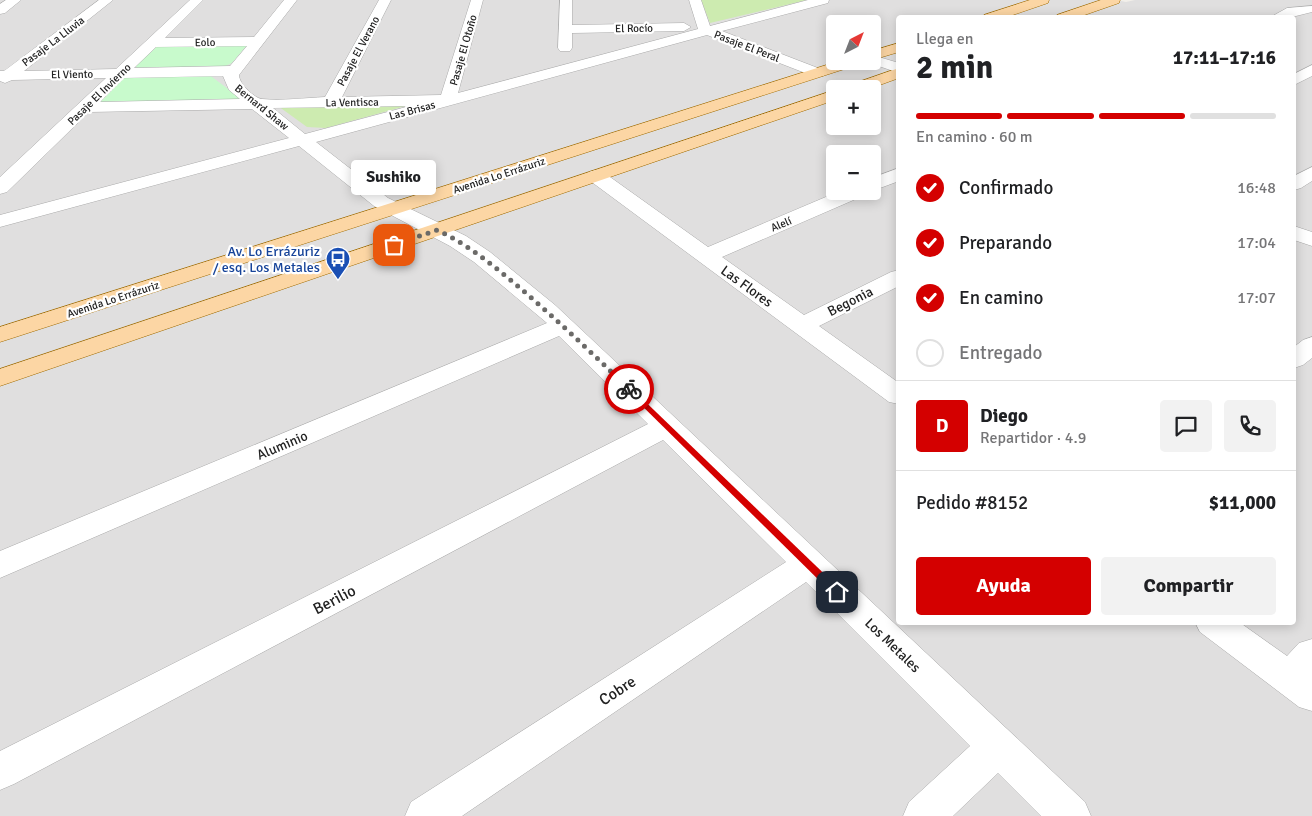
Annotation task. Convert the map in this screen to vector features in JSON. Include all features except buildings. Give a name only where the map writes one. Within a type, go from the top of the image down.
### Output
[{"type":"main road","points":[[1071,15],[1114,0]]},
{"type":"main road","points":[[997,15],[1036,1]]},
{"type":"main road","points":[[881,54],[896,48]]},
{"type":"main road","name":"Avenida Lo Errázuriz","points":[[0,335],[827,70]]},
{"type":"main road","points":[[879,80],[896,74]]},
{"type":"main road","points":[[0,378],[826,98]]},
{"type":"street","points":[[0,10],[15,0]]},
{"type":"street","name":"Pasaje La Lluvia","points":[[3,78],[107,0]]},
{"type":"street","name":"Pasaje El Invierno","points":[[0,188],[197,0]]},
{"type":"street","name":"Bernard Shaw","points":[[290,0],[235,71],[231,79],[235,87],[303,139]]},
{"type":"street","name":"Pasaje El Verano","points":[[331,102],[385,0]]},
{"type":"street","name":"Pasaje El Otoño","points":[[448,100],[477,0]]},
{"type":"street","points":[[565,70],[566,0]]},
{"type":"street","name":"Pasaje El Peral","points":[[695,0],[706,29],[818,73]]},
{"type":"street","name":"Las Brisas","points":[[0,220],[565,70],[706,29],[823,0]]},
{"type":"street","points":[[1293,0],[1311,9]]},
{"type":"street","points":[[1282,15],[1292,11],[1311,9]]},
{"type":"street","name":"El Rocío","points":[[566,29],[706,29]]},
{"type":"street","name":"Eolo","points":[[152,43],[258,41]]},
{"type":"street","points":[[881,61],[896,67]]},
{"type":"street","points":[[1296,79],[1312,70]]},
{"type":"street","name":"El Viento","points":[[3,78],[235,71]]},
{"type":"street","name":"La Ventisca","points":[[85,107],[448,100]]},
{"type":"street","points":[[303,139],[381,202],[394,208]]},
{"type":"street","points":[[1296,183],[1312,173]]},
{"type":"street","points":[[881,181],[896,175]]},
{"type":"street","name":"Las Flores","points":[[596,176],[896,394]]},
{"type":"street","name":"Alelí","points":[[705,256],[837,200]]},
{"type":"street","name":"Los Metales","points":[[394,208],[458,240],[482,257],[563,324],[808,564],[1070,816]]},
{"type":"street","points":[[1296,233],[1312,240]]},
{"type":"street","name":"Begonia","points":[[801,326],[896,278]]},
{"type":"street","name":"Aluminio","points":[[0,565],[563,324]]},
{"type":"street","points":[[1296,358],[1312,345]]},
{"type":"street","name":"Berilio","points":[[0,771],[667,426]]},
{"type":"street","name":"Cobre","points":[[426,816],[808,564]]},
{"type":"street","points":[[1217,625],[1305,676]]},
{"type":"street","points":[[924,816],[998,746]]},
{"type":"shaded area","points":[[0,0],[1116,0],[1126,2],[1135,0],[1312,0],[1312,816],[0,816]]},
{"type":"green space","points":[[701,0],[807,0],[710,23]]},
{"type":"green space","points":[[161,45],[247,45],[232,63],[223,67],[137,68],[135,65],[151,49]]},
{"type":"green space","points":[[208,74],[243,100],[93,103],[125,75]]},
{"type":"green space","points":[[413,104],[326,128],[307,127],[278,106]]},
{"type":"way so far","points":[[394,245],[437,230],[458,240],[482,257],[555,317],[629,389]]},
{"type":"place","name":"Sushiko","points":[[394,245]]},
{"type":"place","name":"Av. Lo Errázuriz / esq. Los Metales","points":[[338,280]]},
{"type":"route","points":[[629,389],[837,592]]}]
